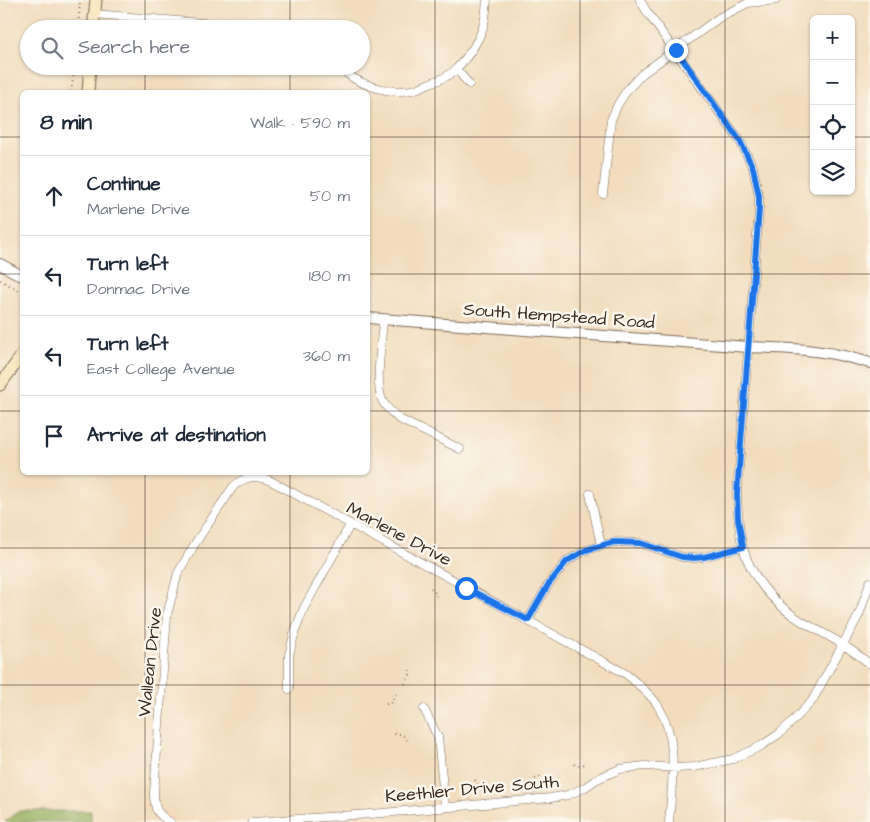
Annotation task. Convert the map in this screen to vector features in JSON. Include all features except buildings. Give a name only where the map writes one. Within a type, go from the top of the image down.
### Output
[{"type":"main road","points":[[94,20],[96,0]]},
{"type":"main road","points":[[88,90],[89,75]]},
{"type":"main road","points":[[0,385],[20,358]]},
{"type":"street","points":[[348,75],[367,86],[396,90],[412,90],[443,78],[456,69],[476,44],[484,24],[486,0]]},
{"type":"street","points":[[640,0],[740,141],[753,168],[759,196],[737,494],[738,519],[743,547],[750,567],[764,588],[780,605],[795,617],[843,645],[870,664]]},
{"type":"street","points":[[603,194],[611,120],[627,90],[642,74],[720,17],[748,3],[776,0]]},
{"type":"street","points":[[94,14],[166,20]]},
{"type":"street","points":[[456,69],[469,84]]},
{"type":"street","points":[[0,264],[20,275]]},
{"type":"street","name":"South Hempstead Road","points":[[370,318],[748,347],[799,349],[827,352],[870,363]]},
{"type":"street","points":[[383,320],[379,380],[380,392],[384,402],[391,412],[400,419],[460,449]]},
{"type":"street","name":"Marlene Drive","points":[[250,477],[261,477],[271,482],[626,674],[656,703],[666,722],[671,739],[674,757],[669,822]]},
{"type":"street","name":"Wallean Drive","points":[[170,822],[160,816],[154,805],[168,615],[178,573],[196,542],[233,487],[240,480],[250,477]]},
{"type":"street","points":[[590,494],[601,545]]},
{"type":"street","points":[[289,689],[289,654],[295,631],[304,608],[350,525]]},
{"type":"street","points":[[528,620],[548,585],[567,561],[586,550],[614,542],[640,543],[682,557],[694,558],[743,547]]},
{"type":"street","name":"Keethler Drive South","points":[[252,822],[371,814],[568,795],[620,769],[646,766],[673,768],[703,766],[734,759],[761,746],[779,734],[812,701],[859,615],[870,582]]},
{"type":"street","points":[[424,710],[438,737],[445,807]]},
{"type":"path","points":[[79,20],[80,0]]},
{"type":"path","points":[[71,90],[74,75]]},
{"type":"path","points":[[0,280],[20,291]]},
{"type":"path","points":[[431,588],[436,596]]},
{"type":"path","points":[[405,684],[412,673],[410,670]]},
{"type":"path","points":[[386,704],[390,704],[396,694]]},
{"type":"path","points":[[394,734],[402,734],[407,740]]},
{"type":"path","points":[[574,764],[578,766],[585,764]]},
{"type":"path","points":[[535,779],[543,775]]},
{"type":"path","points":[[474,780],[477,784],[486,786]]},
{"type":"green space","points":[[19,811],[91,811],[91,822],[5,821]]},
{"type":"route","points":[[466,588],[528,620],[548,585],[567,561],[586,550],[614,542],[640,543],[682,557],[694,558],[743,547],[738,519],[737,494],[759,196],[753,168],[740,141],[676,50]]}]
